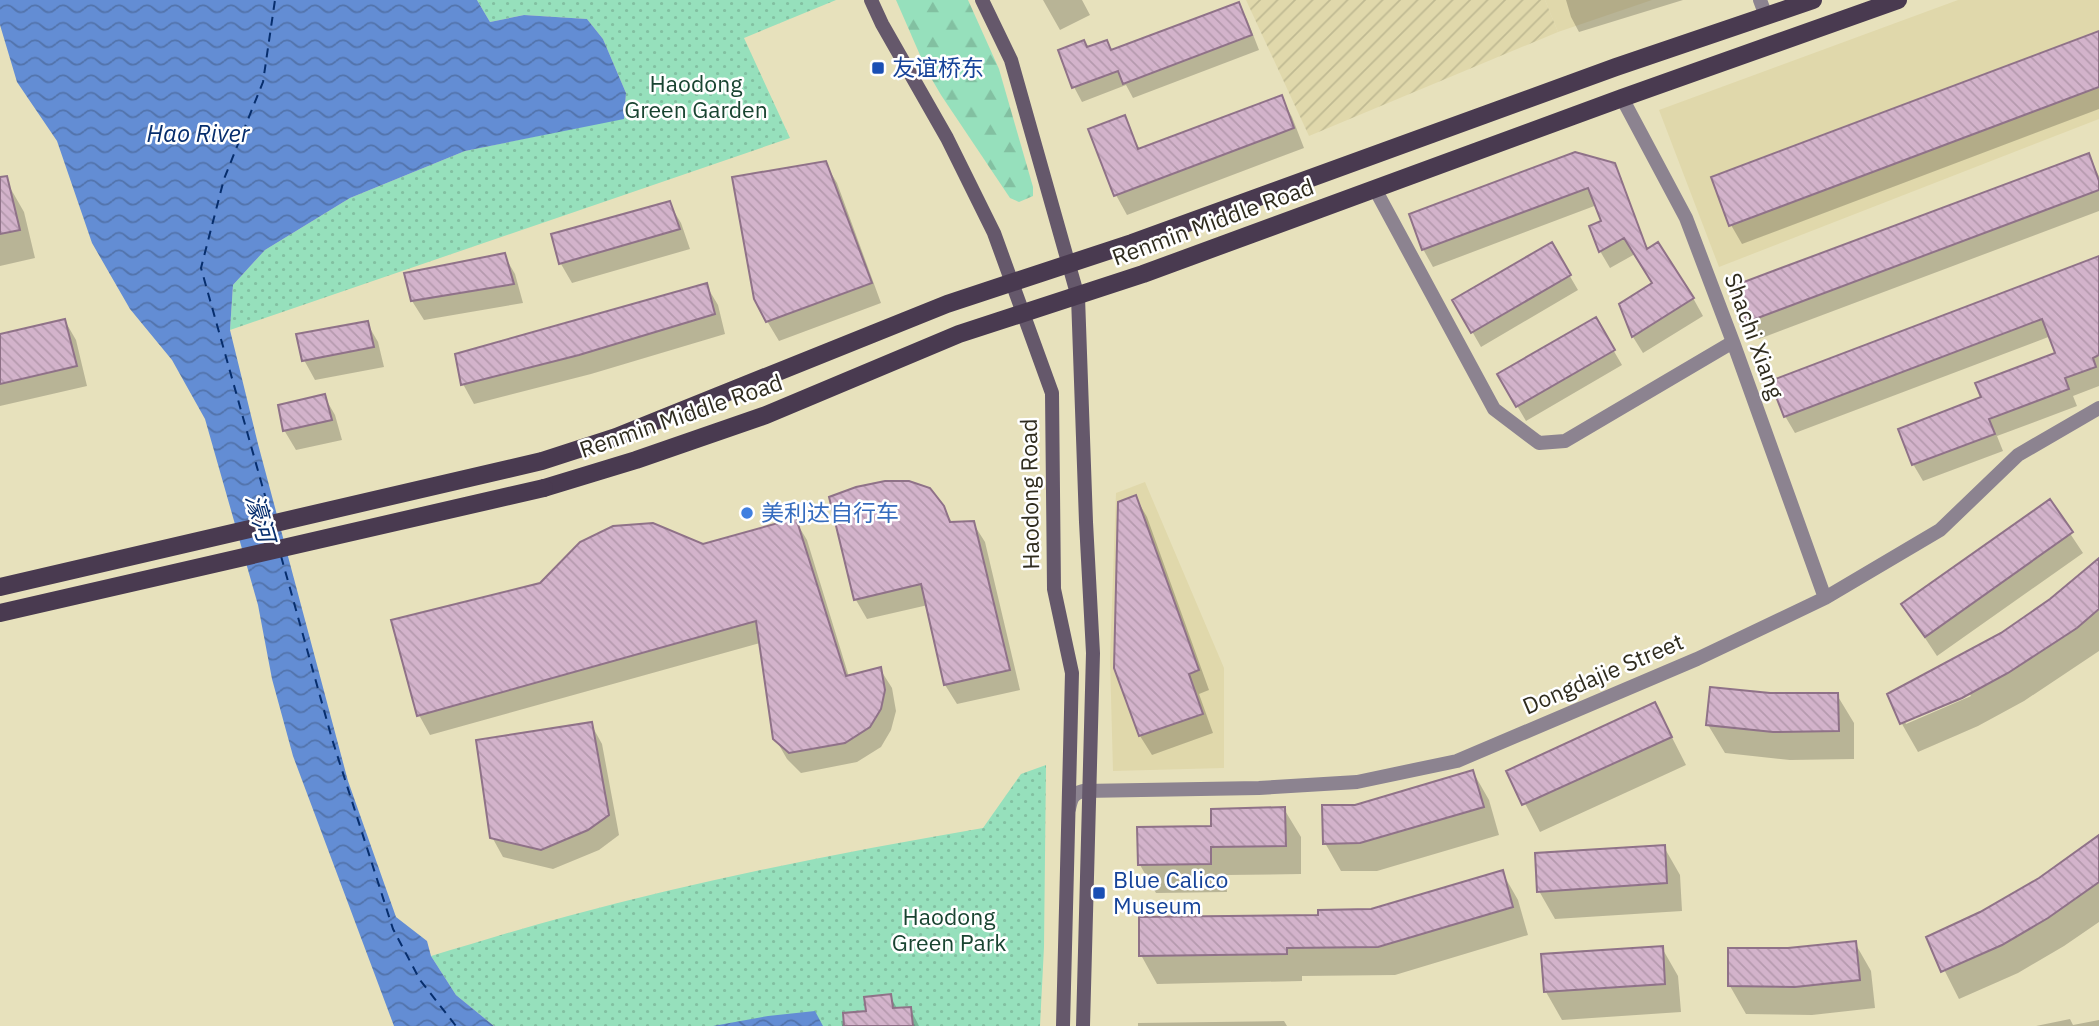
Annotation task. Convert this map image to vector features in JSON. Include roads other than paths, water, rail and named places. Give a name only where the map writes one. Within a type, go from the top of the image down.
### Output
[{"type":"main road","name":"Haodong Road","points":[[872,0],[882,24],[947,138],[994,233],[1052,393],[1054,589],[1072,673],[1063,1026]]},
{"type":"main road","points":[[982,0],[1011,60],[1078,297],[1086,522],[1094,653],[1083,1026]]},
{"type":"main road","name":"Renmin Middle Road","points":[[0,587],[542,461],[616,437],[947,304],[1070,264],[1616,67],[1763,8],[1813,0]]},
{"type":"main road","name":"Renmin Middle Road","points":[[0,613],[544,488],[636,460],[766,415],[959,334],[1078,297],[1898,0]]},
{"type":"street","name":"Shachi Xiang","points":[[1622,98],[1686,219],[1825,598]]},
{"type":"street","points":[[1375,189],[1494,409],[1539,443],[1565,441],[1733,342]]},
{"type":"street","name":"Dongdajie Street","points":[[1091,791],[1259,788],[1357,782],[1457,761],[1697,659],[1825,598],[1940,530],[2018,455],[2099,408]]},
{"type":"street","points":[[1069,809],[1075,793],[1091,791]]},
{"type":"water","name":"Hao River","points":[[0,0],[477,0],[490,22],[524,15],[587,19],[603,39],[626,93],[624,119],[465,151],[350,198],[265,250],[233,285],[230,330],[348,781],[396,917],[427,941],[431,956],[456,995],[494,1026],[394,1026],[293,756],[272,679],[258,605],[205,419],[172,360],[130,309],[92,243],[57,141],[17,82],[0,25]]},
{"type":"water","points":[[815,1011],[823,1026],[713,1026],[768,1016]]},
{"type":"place","name":"友谊桥东","points":[[878,68]]},
{"type":"place","name":"美利达自行车","points":[[747,513]]},
{"type":"place","name":"Blue Calico Museum","points":[[1099,893]]},
{"type":"park label","name":"Haodong Green Garden","points":[[696,97]]},
{"type":"park label","name":"Haodong Green Park","points":[[949,930]]},
{"type":"water label","name":"濠河","points":[[260,518]]}]
